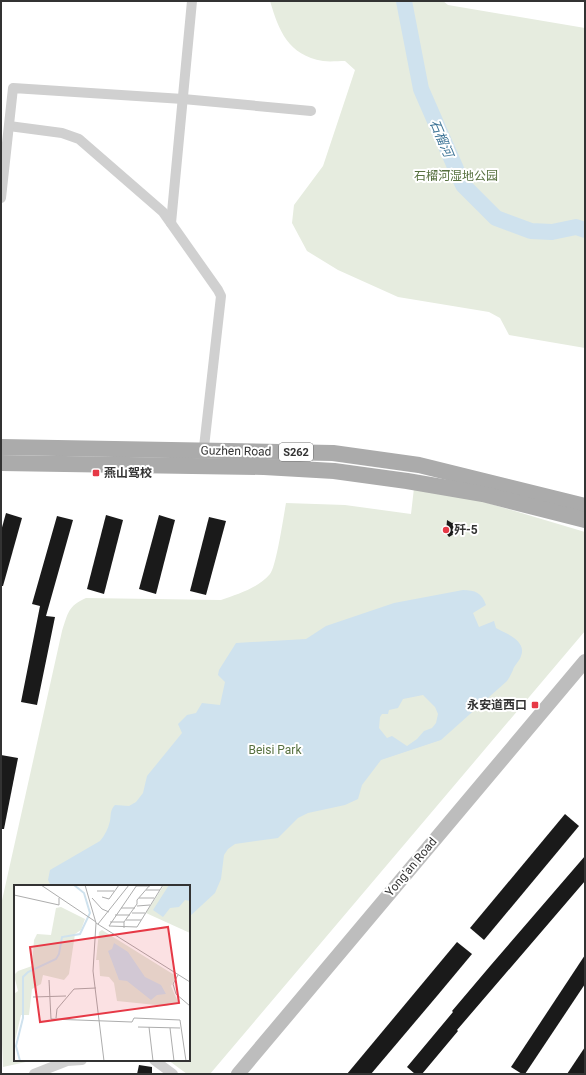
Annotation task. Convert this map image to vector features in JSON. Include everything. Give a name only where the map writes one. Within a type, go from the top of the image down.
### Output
[{"type":"main road","name":"Guzhen Road","points":[[1,447],[333,453],[419,465],[585,506]]},
{"type":"main road","name":"Guzhen Road","points":[[1,463],[264,467],[334,471],[483,494],[585,520]]},
{"type":"main road","name":"Yong'an Road","points":[[238,1074],[585,661]]},
{"type":"street","points":[[171,223],[192,1]]},
{"type":"street","points":[[1,198],[13,88],[183,99],[311,111]]},
{"type":"street","points":[[10,126],[62,133],[79,139],[163,212],[218,290],[221,296],[201,466]]},
{"type":"street","points":[[34,1074],[67,1061]]},
{"type":"street","points":[[155,1061],[172,1074]]},
{"type":"green space","name":"石榴河湿地公园","points":[[270,1],[443,1],[448,5],[585,28],[585,348],[509,335],[500,318],[489,312],[398,297],[338,270],[307,251],[292,223],[294,205],[323,166],[355,70],[345,61],[323,61],[311,58],[293,47],[281,32]]},
{"type":"green space","name":"Beisi Park","points":[[414,488],[471,498],[585,532],[585,631],[210,1074],[187,1074],[169,1061],[190,1061],[190,885],[14,885],[14,1061],[30,1061],[3,1067],[1,1020],[1,905],[62,631],[72,607],[86,598],[221,600],[254,587],[265,579],[272,570],[275,562],[286,503],[345,505],[411,514]]},
{"type":"water","points":[[463,590],[471,591],[478,593],[486,605],[473,613],[479,627],[494,621],[496,628],[519,642],[522,651],[520,658],[507,681],[441,740],[381,760],[362,785],[358,799],[345,805],[308,813],[298,818],[278,838],[235,844],[228,849],[224,855],[221,879],[215,893],[190,916],[190,885],[50,885],[48,880],[50,870],[100,841],[105,834],[110,821],[111,810],[115,805],[129,806],[136,802],[143,793],[147,776],[182,733],[178,724],[187,715],[196,713],[202,703],[220,705],[225,682],[218,675],[219,670],[236,643],[306,639],[326,626],[394,603]],"holes":[[[423,695],[435,707],[438,714],[436,723],[432,728],[424,731],[417,739],[407,746],[392,736],[387,738],[379,728],[380,717],[382,714],[388,714],[389,710],[398,708],[403,699]]]},
{"type":"building","points":[[6,513],[22,518],[3,586],[1,586],[1,531]]},
{"type":"building","points":[[106,515],[123,520],[104,594],[87,589]]},
{"type":"building","points":[[159,515],[175,520],[156,594],[139,589]]},
{"type":"building","points":[[57,516],[73,520],[46,616],[55,617],[37,705],[21,702],[40,606],[32,604]]},
{"type":"building","points":[[209,517],[226,521],[206,595],[190,591]]},
{"type":"building","name":"歼-5","points":[[447,520],[452,523],[456,522],[454,534],[449,537],[446,533]]},
{"type":"building","points":[[1,755],[18,758],[4,829],[1,829]]},
{"type":"building","points":[[565,814],[579,826],[484,940],[470,928]]},
{"type":"building","points":[[585,856],[585,881],[457,1030],[458,1031],[422,1074],[415,1074],[407,1067],[453,1012],[452,1011]]},
{"type":"building","points":[[457,942],[472,954],[371,1074],[347,1074]]},
{"type":"building","points":[[585,955],[585,984],[525,1074],[522,1074],[511,1067]]},
{"type":"building","points":[[585,1047],[585,1074],[567,1074]]},
{"type":"building","points":[[139,1065],[152,1067],[152,1074],[137,1074]]},
{"type":"waterway","name":"石榴河","points":[[404,1],[421,89],[463,185],[496,218],[531,231],[552,232],[576,227],[585,230]]},
{"type":"place","name":"燕山驾校","points":[[96,473]]},
{"type":"place","name":"歼-5","points":[[446,530]]},
{"type":"place","name":"永安道西口","points":[[535,705]]}]
